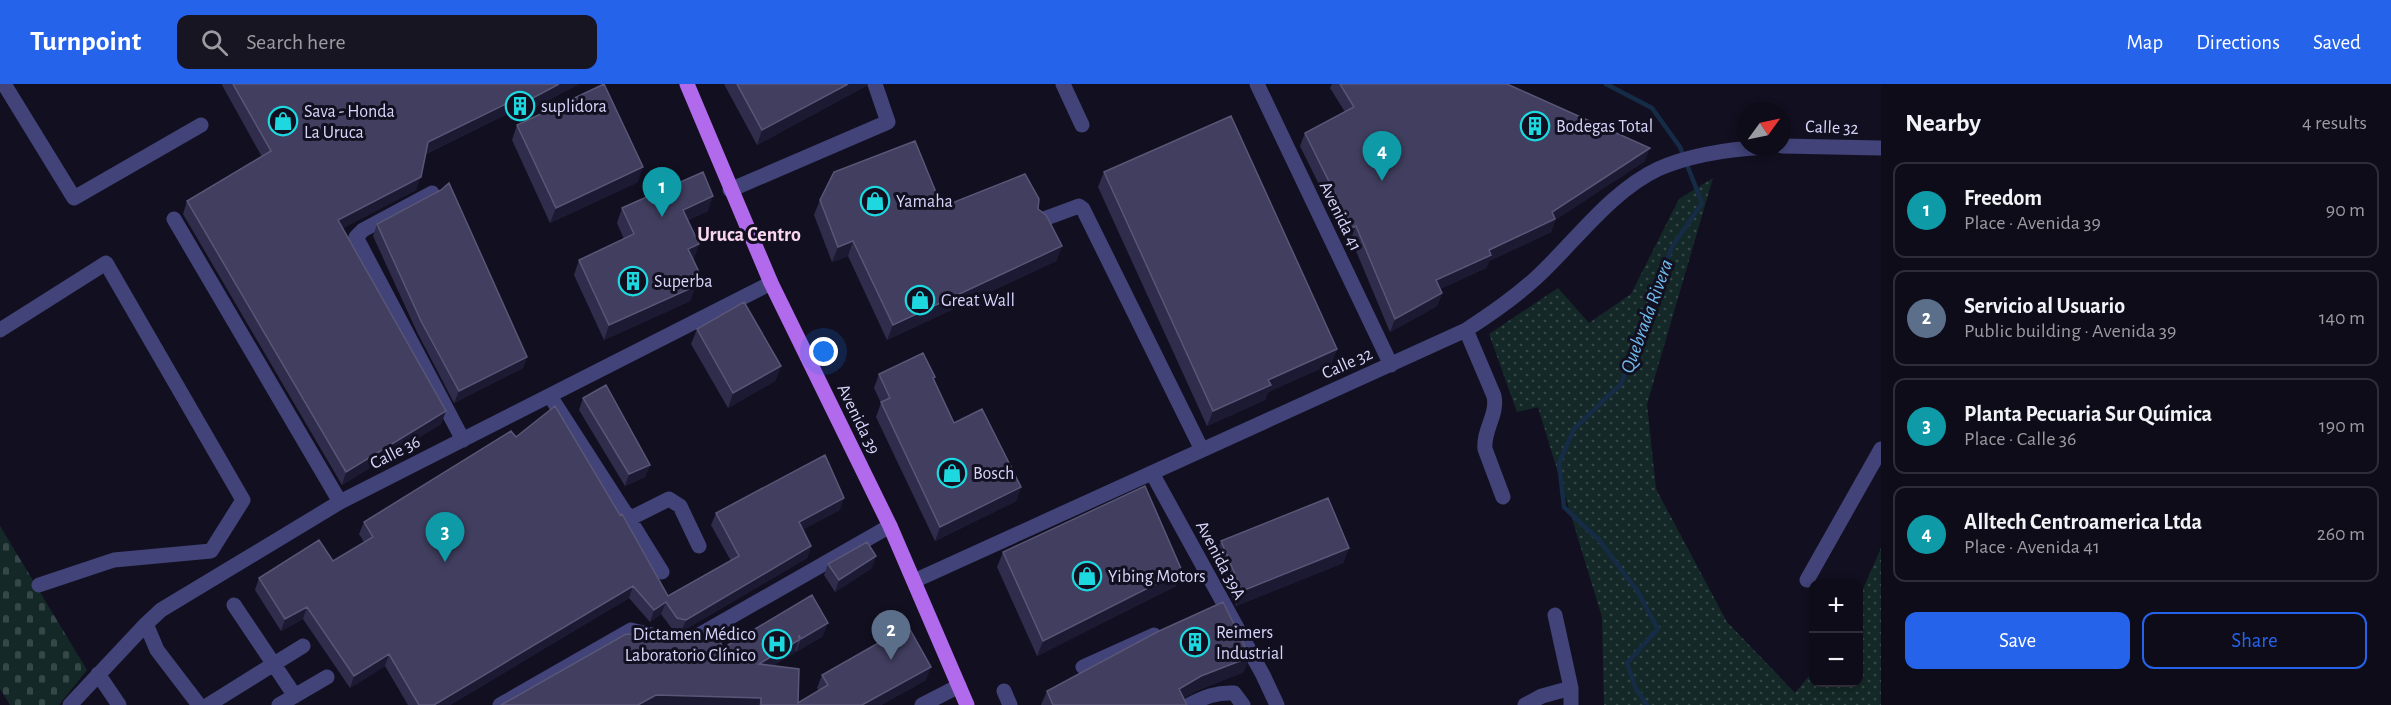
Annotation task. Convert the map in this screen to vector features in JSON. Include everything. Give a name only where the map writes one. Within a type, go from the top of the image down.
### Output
[{"type":"main road","name":"Avenida 39","points":[[687,84],[771,283],[890,526],[968,705]]},
{"type":"street","points":[[4,84],[74,198],[201,124]]},
{"type":"street","points":[[730,190],[888,122],[875,84]]},
{"type":"street","points":[[1063,84],[1082,125]]},
{"type":"street","name":"Avenida 41","points":[[1257,84],[1391,364]]},
{"type":"street","name":"Calle 32","points":[[1791,146],[1881,148]]},
{"type":"street","name":"Calle 32","points":[[914,581],[1466,330],[1497,310],[1536,278],[1620,194],[1658,169],[1695,156],[1737,149]]},
{"type":"street","points":[[432,193],[363,230],[356,237],[463,440]]},
{"type":"street","points":[[1041,220],[1072,207],[1079,206],[1083,209],[1202,450]]},
{"type":"street","points":[[174,219],[340,502]]},
{"type":"street","points":[[0,330],[106,263],[243,500],[211,551],[114,560],[39,585]]},
{"type":"street","name":"Calle 36","points":[[70,705],[162,610],[340,502],[771,283]]},
{"type":"street","points":[[1466,330],[1496,405],[1484,441],[1503,497]]},
{"type":"street","points":[[550,396],[662,572]]},
{"type":"street","points":[[1807,580],[1881,450]]},
{"type":"street","name":"Avenida 39A","points":[[1152,473],[1217,606],[1257,665],[1277,705]]},
{"type":"street","points":[[626,514],[633,517],[669,499],[676,502],[699,546]]},
{"type":"street","points":[[501,705],[631,630],[686,643],[890,526]]},
{"type":"street","points":[[234,604],[294,696]]},
{"type":"street","points":[[1555,615],[1570,688],[1571,705]]},
{"type":"street","points":[[146,624],[157,650],[199,705]]},
{"type":"street","points":[[1083,667],[1168,628]]},
{"type":"street","points":[[208,705],[303,646]]},
{"type":"street","points":[[98,674],[119,705]]},
{"type":"street","points":[[279,705],[327,677]]},
{"type":"street","points":[[922,705],[959,686]]},
{"type":"street","points":[[1525,705],[1542,696],[1570,688]]},
{"type":"street","points":[[1189,705],[1223,692],[1234,693],[1244,705]]},
{"type":"green space","points":[[1713,178],[1647,404],[1656,489],[1727,622],[1795,693],[1809,676],[1809,687],[1863,687],[1863,589],[1881,548],[1881,705],[1604,705],[1602,617],[1538,407],[1517,412],[1489,334],[1558,288],[1589,323],[1631,294],[1679,199]]},
{"type":"green space","points":[[0,526],[87,670],[59,705],[10,705],[0,689]]},
{"type":"building","points":[[233,84],[559,84],[516,107],[512,101],[428,142],[421,177],[338,220],[446,411],[346,472],[187,201],[271,151]]},
{"type":"building","points":[[604,84],[643,167],[556,208],[517,125]]},
{"type":"building","points":[[737,84],[848,84],[762,130]]},
{"type":"building","points":[[1340,84],[1507,84],[1650,148],[1552,212],[1555,219],[1489,250],[1491,255],[1436,280],[1442,293],[1395,319],[1356,226],[1352,228],[1305,133],[1354,107]]},
{"type":"building","points":[[1231,116],[1337,349],[1268,380],[1271,385],[1213,411],[1104,172]]},
{"type":"building","points":[[915,141],[942,207],[1025,174],[1039,199],[1038,209],[1046,215],[1062,246],[893,325],[853,241],[838,247],[820,200],[834,172]]},
{"type":"building","points":[[703,172],[713,196],[683,210],[699,244],[688,249],[699,272],[691,276],[696,286],[609,325],[579,260],[634,234],[622,208]]},
{"type":"building","points":[[449,183],[527,357],[459,391],[421,321],[377,224],[441,190]]},
{"type":"building","points":[[744,302],[781,366],[733,393],[697,329]]},
{"type":"building","points":[[923,353],[954,423],[982,409],[1021,487],[940,527],[881,402],[890,398],[879,374]]},
{"type":"building","points":[[606,385],[650,465],[629,474],[583,398]]},
{"type":"building","points":[[555,406],[620,515],[622,514],[668,596],[739,556],[716,513],[825,455],[844,498],[799,522],[811,546],[686,620],[677,618],[666,602],[654,610],[633,586],[434,705],[419,705],[389,654],[354,676],[307,607],[285,619],[259,578],[319,540],[333,561],[373,537],[364,522],[511,431],[516,437]]},
{"type":"building","name":"Yibing Motors","points":[[1145,486],[1182,571],[1043,641],[1003,552]]},
{"type":"building","points":[[1328,498],[1349,548],[1242,591],[1221,541]]},
{"type":"building","points":[[867,542],[876,556],[839,580],[828,564]]},
{"type":"building","points":[[812,595],[828,623],[801,639],[799,635],[799,640],[759,664],[799,669],[798,703],[828,685],[822,675],[908,626],[931,667],[862,705],[761,705],[761,698],[656,695],[638,705],[501,705],[626,634],[720,641],[723,648]]},
{"type":"building","name":"Reimers Industrial","points":[[1223,602],[1250,657],[1201,676],[1179,689],[1187,705],[1053,705],[1047,691],[1157,632]]},
{"type":"waterway","name":"Quebrada Rivera","points":[[1606,84],[1652,108],[1680,147],[1702,203],[1672,247],[1621,384],[1574,429],[1559,463],[1564,507],[1600,541],[1638,592],[1658,629],[1627,663],[1636,689],[1647,705]]},
{"type":"place","name":"suplidora","points":[[520,106]]},
{"type":"place","name":"Sava - Honda La Uruca","points":[[283,121]]},
{"type":"place","name":"Bodegas Total","points":[[1535,126]]},
{"type":"place","name":"Alltech Centroamerica Ltda","points":[[1382,181]]},
{"type":"place","name":"Yamaha","points":[[875,201]]},
{"type":"place","name":"Freedom","points":[[662,217]]},
{"type":"place","name":"Superba","points":[[633,281]]},
{"type":"place","name":"Great Wall","points":[[920,300]]},
{"type":"place","name":"Bosch","points":[[952,473]]},
{"type":"place","name":"Planta Pecuaria Sur Química","points":[[445,562]]},
{"type":"place","name":"Yibing Motors","points":[[1087,576]]},
{"type":"place","name":"Reimers Industrial","points":[[1195,642]]},
{"type":"place","name":"Dictamen Médico Laboratorio Clínico","points":[[777,644]]},
{"type":"place","name":"Servicio al Usuario","points":[[891,660]]},
{"type":"district","name":"Uruca Centro","points":[[749,234]]}]
